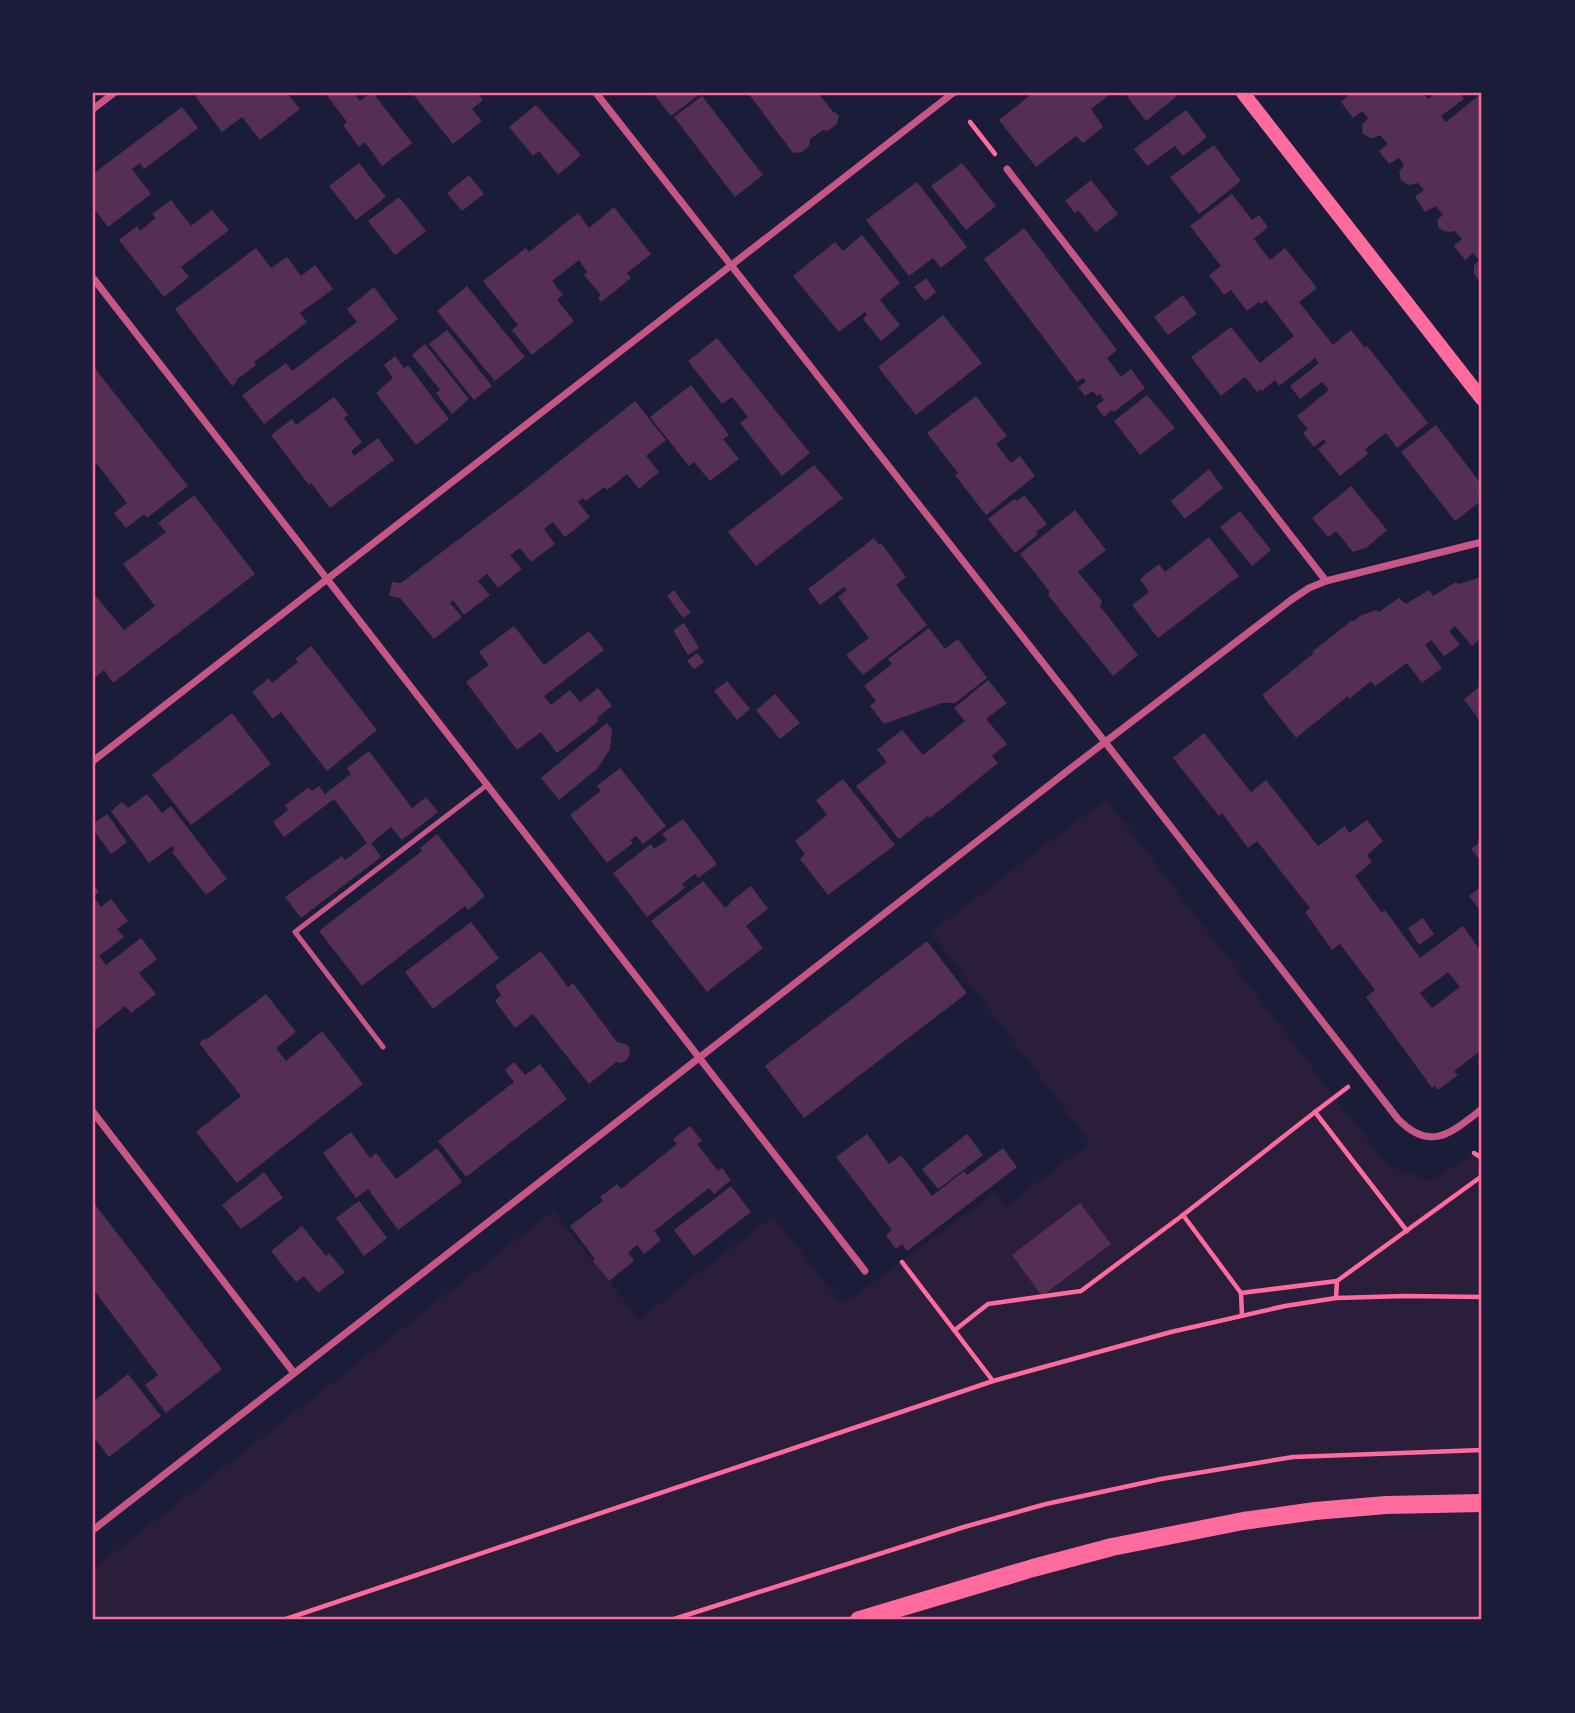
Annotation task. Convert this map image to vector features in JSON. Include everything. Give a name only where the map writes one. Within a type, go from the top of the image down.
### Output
[{"type":"main road","points":[[1242,93],[1482,399]]},
{"type":"main road","points":[[859,1620],[1112,1547],[1243,1521],[1374,1506],[1482,1503]]},
{"type":"street","points":[[93,109],[114,93]]},
{"type":"street","points":[[596,93],[1407,1128],[1417,1135],[1439,1136],[1455,1129],[1482,1109]]},
{"type":"street","points":[[93,761],[953,93]]},
{"type":"street","points":[[1007,169],[1326,581]]},
{"type":"street","points":[[93,278],[865,1271]]},
{"type":"street","points":[[93,1530],[1291,600],[1308,588],[1326,581],[1482,542]]},
{"type":"street","points":[[93,1112],[294,1373]]},
{"type":"lane","points":[[383,1047],[295,932],[487,785]]},
{"type":"path","points":[[970,121],[981,135]]},
{"type":"path","points":[[955,1330],[988,1304],[1081,1291],[1364,1074]]},
{"type":"path","points":[[1315,1112],[1406,1231]]},
{"type":"path","points":[[1474,1153],[1482,1158]]},
{"type":"path","points":[[1241,1293],[1337,1281],[1482,1176]]},
{"type":"path","points":[[1183,1215],[1241,1293],[1242,1316]]},
{"type":"path","points":[[902,1262],[993,1381]]},
{"type":"path","points":[[1336,1298],[1337,1281]]},
{"type":"path","points":[[284,1620],[993,1381],[1171,1332],[1285,1306],[1336,1298],[1482,1297]]},
{"type":"path","points":[[671,1620],[964,1527],[1046,1504],[1161,1479],[1293,1457],[1482,1450]]},
{"type":"shaded area","points":[[1106,799],[1387,1165],[1429,1181],[1482,1150],[1482,1620],[93,1620],[93,1569],[553,1211],[639,1319],[773,1216],[840,1302],[855,1296],[995,1192],[1006,1206],[1090,1143],[931,932]]},
{"type":"building","points":[[201,93],[287,93],[300,109],[260,140],[242,117],[222,132],[196,97]]},
{"type":"building","points":[[325,93],[353,93],[360,101],[373,93],[412,143],[382,166],[365,142],[359,147],[343,125],[347,122]]},
{"type":"building","points":[[412,93],[478,93],[483,100],[472,109],[482,121],[453,144]]},
{"type":"building","points":[[653,93],[701,93],[671,116]]},
{"type":"building","points":[[748,93],[818,93],[839,116],[837,124],[810,139],[809,146],[802,152],[793,153]]},
{"type":"building","points":[[1033,93],[1112,93],[1091,109],[1103,127],[1083,143],[1076,136],[1036,167],[999,120]]},
{"type":"building","points":[[1173,93],[1176,97],[1146,121],[1126,95]]},
{"type":"building","points":[[1348,93],[1423,93],[1428,99],[1436,93],[1460,93],[1464,99],[1441,116],[1446,122],[1482,93],[1482,162],[1479,165],[1482,169],[1482,281],[1474,274],[1474,266],[1479,260],[1473,253],[1465,260],[1454,246],[1462,239],[1455,231],[1444,231],[1438,227],[1438,219],[1443,215],[1436,206],[1425,212],[1415,197],[1424,190],[1418,183],[1408,185],[1401,180],[1399,172],[1404,165],[1399,158],[1389,164],[1379,151],[1388,144],[1380,135],[1371,138],[1363,134],[1362,125],[1368,118],[1362,111],[1353,118],[1341,102]]},
{"type":"building","points":[[702,96],[763,175],[735,197],[674,117]]},
{"type":"building","points":[[536,105],[581,155],[558,175],[539,151],[533,156],[509,127]]},
{"type":"building","points":[[182,107],[198,128],[144,169],[140,163],[132,169],[151,194],[108,227],[93,207],[93,174]]},
{"type":"building","points":[[1186,110],[1207,137],[1183,156],[1175,146],[1147,166],[1134,149]]},
{"type":"building","points":[[1214,145],[1241,181],[1199,214],[1170,177]]},
{"type":"building","points":[[359,163],[386,197],[356,220],[329,186]]},
{"type":"building","points":[[962,163],[996,206],[966,230],[931,186]]},
{"type":"building","points":[[469,175],[484,194],[462,211],[447,193]]},
{"type":"building","points":[[1091,180],[1118,214],[1096,232],[1078,210],[1075,213],[1065,201]]},
{"type":"building","points":[[917,182],[967,247],[941,268],[933,258],[909,276],[866,220]]},
{"type":"building","points":[[1232,194],[1252,220],[1259,215],[1268,227],[1254,239],[1270,260],[1285,248],[1317,288],[1299,302],[1333,345],[1351,330],[1365,348],[1367,346],[1428,423],[1397,448],[1386,433],[1365,449],[1368,454],[1340,476],[1318,449],[1326,442],[1324,439],[1314,447],[1303,433],[1308,429],[1297,416],[1329,390],[1322,382],[1300,399],[1290,386],[1319,363],[1315,358],[1279,386],[1275,380],[1257,392],[1245,377],[1221,396],[1191,357],[1231,327],[1260,363],[1294,336],[1266,300],[1247,311],[1231,290],[1224,295],[1209,275],[1221,266],[1190,226]]},
{"type":"building","points":[[399,197],[426,231],[395,255],[368,221]]},
{"type":"building","points":[[171,200],[191,226],[212,210],[229,230],[181,267],[189,277],[164,297],[119,240],[137,226],[140,231],[156,218],[152,214]]},
{"type":"building","points":[[614,207],[651,254],[627,273],[631,278],[601,302],[598,298],[601,295],[584,275],[587,272],[579,260],[552,281],[563,295],[557,300],[574,321],[532,355],[512,330],[518,325],[483,281],[526,248],[529,252],[578,213],[589,228]]},
{"type":"building","points":[[1024,228],[1117,350],[1107,358],[1121,377],[1131,369],[1145,388],[1104,417],[1096,406],[1104,400],[1100,394],[1097,396],[1093,391],[1085,396],[1078,387],[1086,382],[1083,378],[1077,382],[984,259]]},
{"type":"building","points":[[862,235],[900,283],[880,300],[900,325],[881,341],[863,319],[867,315],[865,312],[839,332],[793,276],[835,242],[843,251]]},
{"type":"building","points":[[256,248],[271,268],[287,257],[301,276],[315,265],[333,289],[300,313],[307,322],[254,362],[256,365],[232,386],[175,309]]},
{"type":"building","points":[[926,278],[936,292],[925,301],[914,287]]},
{"type":"building","points":[[467,286],[525,357],[495,381],[437,311]]},
{"type":"building","points":[[374,287],[398,319],[264,424],[242,395],[286,363],[292,371],[357,322],[347,309]]},
{"type":"building","points":[[1183,295],[1197,314],[1168,335],[1154,317]]},
{"type":"building","points":[[943,315],[982,363],[916,415],[878,367]]},
{"type":"building","points":[[447,330],[492,386],[474,400],[429,344]]},
{"type":"building","points":[[717,338],[810,453],[782,476],[740,423],[748,417],[732,397],[722,404],[688,361]]},
{"type":"building","points":[[425,344],[469,399],[452,414],[436,393],[440,390],[412,355]]},
{"type":"building","points":[[395,356],[404,368],[408,365],[449,419],[416,445],[376,393],[393,378],[384,365]]},
{"type":"building","points":[[93,366],[188,486],[147,518],[144,514],[126,528],[114,513],[127,503],[97,464],[93,468]]},
{"type":"building","points":[[691,385],[729,435],[723,439],[739,459],[710,481],[694,462],[689,466],[650,417]]},
{"type":"building","points":[[1147,395],[1175,428],[1140,455],[1114,421]]},
{"type":"building","points":[[976,396],[1007,436],[996,444],[1011,463],[1020,456],[1035,476],[986,515],[927,433]]},
{"type":"building","points":[[334,397],[348,415],[344,418],[362,442],[351,451],[354,456],[378,438],[394,460],[330,508],[271,435],[292,419],[296,425]]},
{"type":"building","points":[[635,401],[666,440],[646,456],[659,472],[639,489],[627,474],[607,490],[604,487],[586,501],[583,498],[578,502],[590,517],[565,537],[553,522],[544,529],[555,544],[531,562],[520,548],[510,555],[522,569],[498,588],[487,574],[478,581],[490,595],[464,615],[453,600],[450,603],[462,617],[434,639],[400,598],[389,596],[392,582],[401,583]]},
{"type":"building","points":[[1436,425],[1482,485],[1482,500],[1455,521],[1401,452]]},
{"type":"building","points":[[814,465],[843,498],[756,566],[728,532]]},
{"type":"building","points":[[1209,469],[1223,488],[1185,519],[1171,501]]},
{"type":"building","points":[[1351,486],[1387,530],[1366,548],[1353,552],[1336,531],[1328,537],[1312,518]]},
{"type":"building","points":[[194,495],[255,574],[113,683],[104,670],[93,679],[93,595],[124,630],[155,606],[123,564],[166,532],[158,523]]},
{"type":"building","points":[[1024,495],[1047,524],[1015,553],[988,519],[1014,499],[1017,501]]},
{"type":"building","points":[[1075,510],[1106,550],[1078,572],[1102,601],[1100,606],[1138,655],[1113,676],[1048,595],[1050,592],[1020,554]]},
{"type":"building","points":[[1240,511],[1271,550],[1252,566],[1220,527]]},
{"type":"building","points":[[1209,537],[1239,576],[1158,638],[1132,605],[1149,592],[1140,579],[1159,564],[1165,572]]},
{"type":"building","points":[[874,538],[879,545],[881,543],[906,577],[896,585],[927,625],[863,675],[846,655],[869,638],[838,597],[847,590],[844,587],[820,605],[808,589]]},
{"type":"building","points":[[1482,577],[1482,637],[1472,646],[1455,626],[1449,631],[1460,645],[1444,656],[1431,640],[1425,645],[1442,668],[1422,683],[1407,663],[1375,686],[1371,681],[1349,699],[1348,696],[1296,738],[1262,695],[1360,616],[1376,610],[1379,612],[1399,598],[1406,604],[1429,590],[1433,596],[1456,582],[1458,584]]},
{"type":"building","points":[[674,590],[691,613],[683,618],[667,596]]},
{"type":"building","points":[[684,623],[699,648],[688,655],[673,630]]},
{"type":"building","points":[[514,626],[544,665],[589,631],[604,650],[544,696],[551,705],[570,690],[580,702],[598,688],[612,706],[597,718],[599,721],[557,753],[541,732],[517,750],[466,682],[489,665],[479,652]]},
{"type":"building","points":[[929,628],[945,649],[958,639],[987,678],[955,703],[942,703],[884,724],[870,706],[876,701],[864,686],[892,664],[888,659]]},
{"type":"building","points":[[311,646],[377,730],[327,771],[281,712],[273,719],[252,692],[269,678],[272,683],[298,662],[295,659]]},
{"type":"building","points":[[697,653],[704,662],[694,669],[687,661]]},
{"type":"building","points":[[988,680],[1007,703],[986,719],[1007,744],[992,756],[998,763],[930,818],[928,816],[899,839],[856,786],[887,762],[877,750],[902,730],[923,755],[965,721],[954,708]]},
{"type":"building","points":[[727,681],[750,709],[737,720],[714,691]]},
{"type":"building","points":[[1482,685],[1482,724],[1464,699]]},
{"type":"building","points":[[775,694],[800,723],[780,739],[756,710]]},
{"type":"building","points":[[232,713],[271,764],[191,825],[152,775]]},
{"type":"building","points":[[607,723],[612,730],[610,749],[598,768],[559,800],[541,778]]},
{"type":"building","points":[[1204,733],[1251,792],[1266,780],[1318,846],[1345,826],[1349,833],[1367,820],[1383,841],[1367,855],[1372,862],[1355,876],[1382,913],[1385,910],[1420,958],[1463,926],[1482,953],[1482,1050],[1454,1071],[1458,1075],[1438,1090],[1435,1086],[1432,1088],[1366,997],[1375,990],[1340,944],[1332,950],[1305,912],[1310,908],[1257,841],[1248,848],[1222,813],[1219,816],[1173,758]],"holes":[[[1448,972],[1460,987],[1432,1008],[1420,993]]]},
{"type":"building","points":[[369,751],[412,808],[426,797],[438,812],[402,840],[391,827],[371,843],[381,857],[301,918],[285,897],[342,856],[345,860],[367,843],[334,799],[284,837],[273,822],[288,810],[285,805],[309,787],[312,791],[319,786],[325,794],[351,774],[347,768]]},
{"type":"building","points":[[620,768],[666,826],[643,844],[636,836],[630,840],[633,843],[607,863],[570,815],[601,791],[597,786]]},
{"type":"building","points":[[843,779],[895,845],[828,895],[800,859],[805,854],[795,841],[827,815],[816,800]]},
{"type":"building","points":[[147,794],[162,813],[171,806],[227,879],[206,895],[172,852],[175,850],[172,846],[149,863],[111,811],[122,802],[128,808]]},
{"type":"building","points":[[107,814],[127,842],[111,854],[93,829],[93,824]]},
{"type":"building","points":[[683,819],[717,864],[698,878],[695,874],[682,884],[685,888],[647,917],[613,873],[651,844],[654,849],[667,840],[662,834]]},
{"type":"building","points":[[437,834],[485,896],[468,910],[465,906],[362,986],[319,931],[422,851],[420,848]]},
{"type":"building","points":[[1482,840],[1482,863],[1471,849]]},
{"type":"building","points":[[703,881],[725,908],[751,886],[768,909],[746,926],[763,948],[707,992],[651,921]]},
{"type":"building","points":[[93,884],[99,892],[93,896]]},
{"type":"building","points":[[1482,886],[1482,913],[1469,896]]},
{"type":"building","points":[[93,896],[101,907],[111,899],[128,921],[117,929],[124,937],[99,956],[106,965],[141,938],[157,959],[139,973],[156,994],[131,1013],[125,1006],[93,1032]]},
{"type":"building","points":[[1423,918],[1434,934],[1419,945],[1408,928]]},
{"type":"building","points":[[471,922],[499,958],[433,1009],[405,972]]},
{"type":"building","points":[[927,941],[967,993],[804,1118],[765,1066]]},
{"type":"building","points":[[541,951],[568,987],[573,983],[617,1042],[629,1047],[627,1060],[616,1062],[589,1084],[533,1014],[515,1028],[495,1001],[501,995],[495,986]]},
{"type":"building","points":[[266,994],[296,1032],[276,1048],[286,1061],[322,1031],[363,1084],[237,1183],[196,1132],[241,1096],[199,1043]]},
{"type":"building","points":[[514,1062],[525,1075],[540,1064],[567,1099],[466,1177],[438,1141],[514,1082],[505,1070]]},
{"type":"building","points":[[690,1126],[702,1141],[697,1144],[718,1171],[722,1168],[731,1180],[714,1194],[709,1188],[654,1231],[661,1240],[644,1254],[637,1245],[628,1253],[634,1261],[609,1281],[570,1226],[603,1201],[600,1197],[617,1184],[621,1189],[677,1144],[673,1139]]},
{"type":"building","points":[[351,1132],[370,1158],[376,1153],[396,1179],[437,1148],[462,1182],[398,1230],[368,1189],[356,1198],[323,1153]]},
{"type":"building","points":[[867,1134],[889,1164],[901,1155],[932,1196],[964,1171],[967,1175],[1003,1148],[1017,1167],[907,1251],[902,1244],[896,1249],[886,1235],[892,1230],[836,1157]]},
{"type":"building","points":[[967,1134],[983,1155],[938,1189],[922,1169]]},
{"type":"building","points":[[264,1172],[283,1198],[241,1229],[222,1205]]},
{"type":"building","points":[[731,1186],[751,1212],[694,1256],[674,1230]]},
{"type":"building","points":[[359,1201],[387,1238],[364,1256],[336,1218]]},
{"type":"building","points":[[93,1202],[222,1369],[166,1413],[145,1385],[158,1375],[93,1289]]},
{"type":"building","points":[[1080,1203],[1111,1244],[1042,1296],[1012,1255]]},
{"type":"building","points":[[302,1226],[326,1256],[329,1253],[345,1272],[318,1293],[304,1276],[296,1282],[271,1251]]},
{"type":"building","points":[[128,1374],[161,1416],[109,1457],[93,1436],[93,1402]]}]
